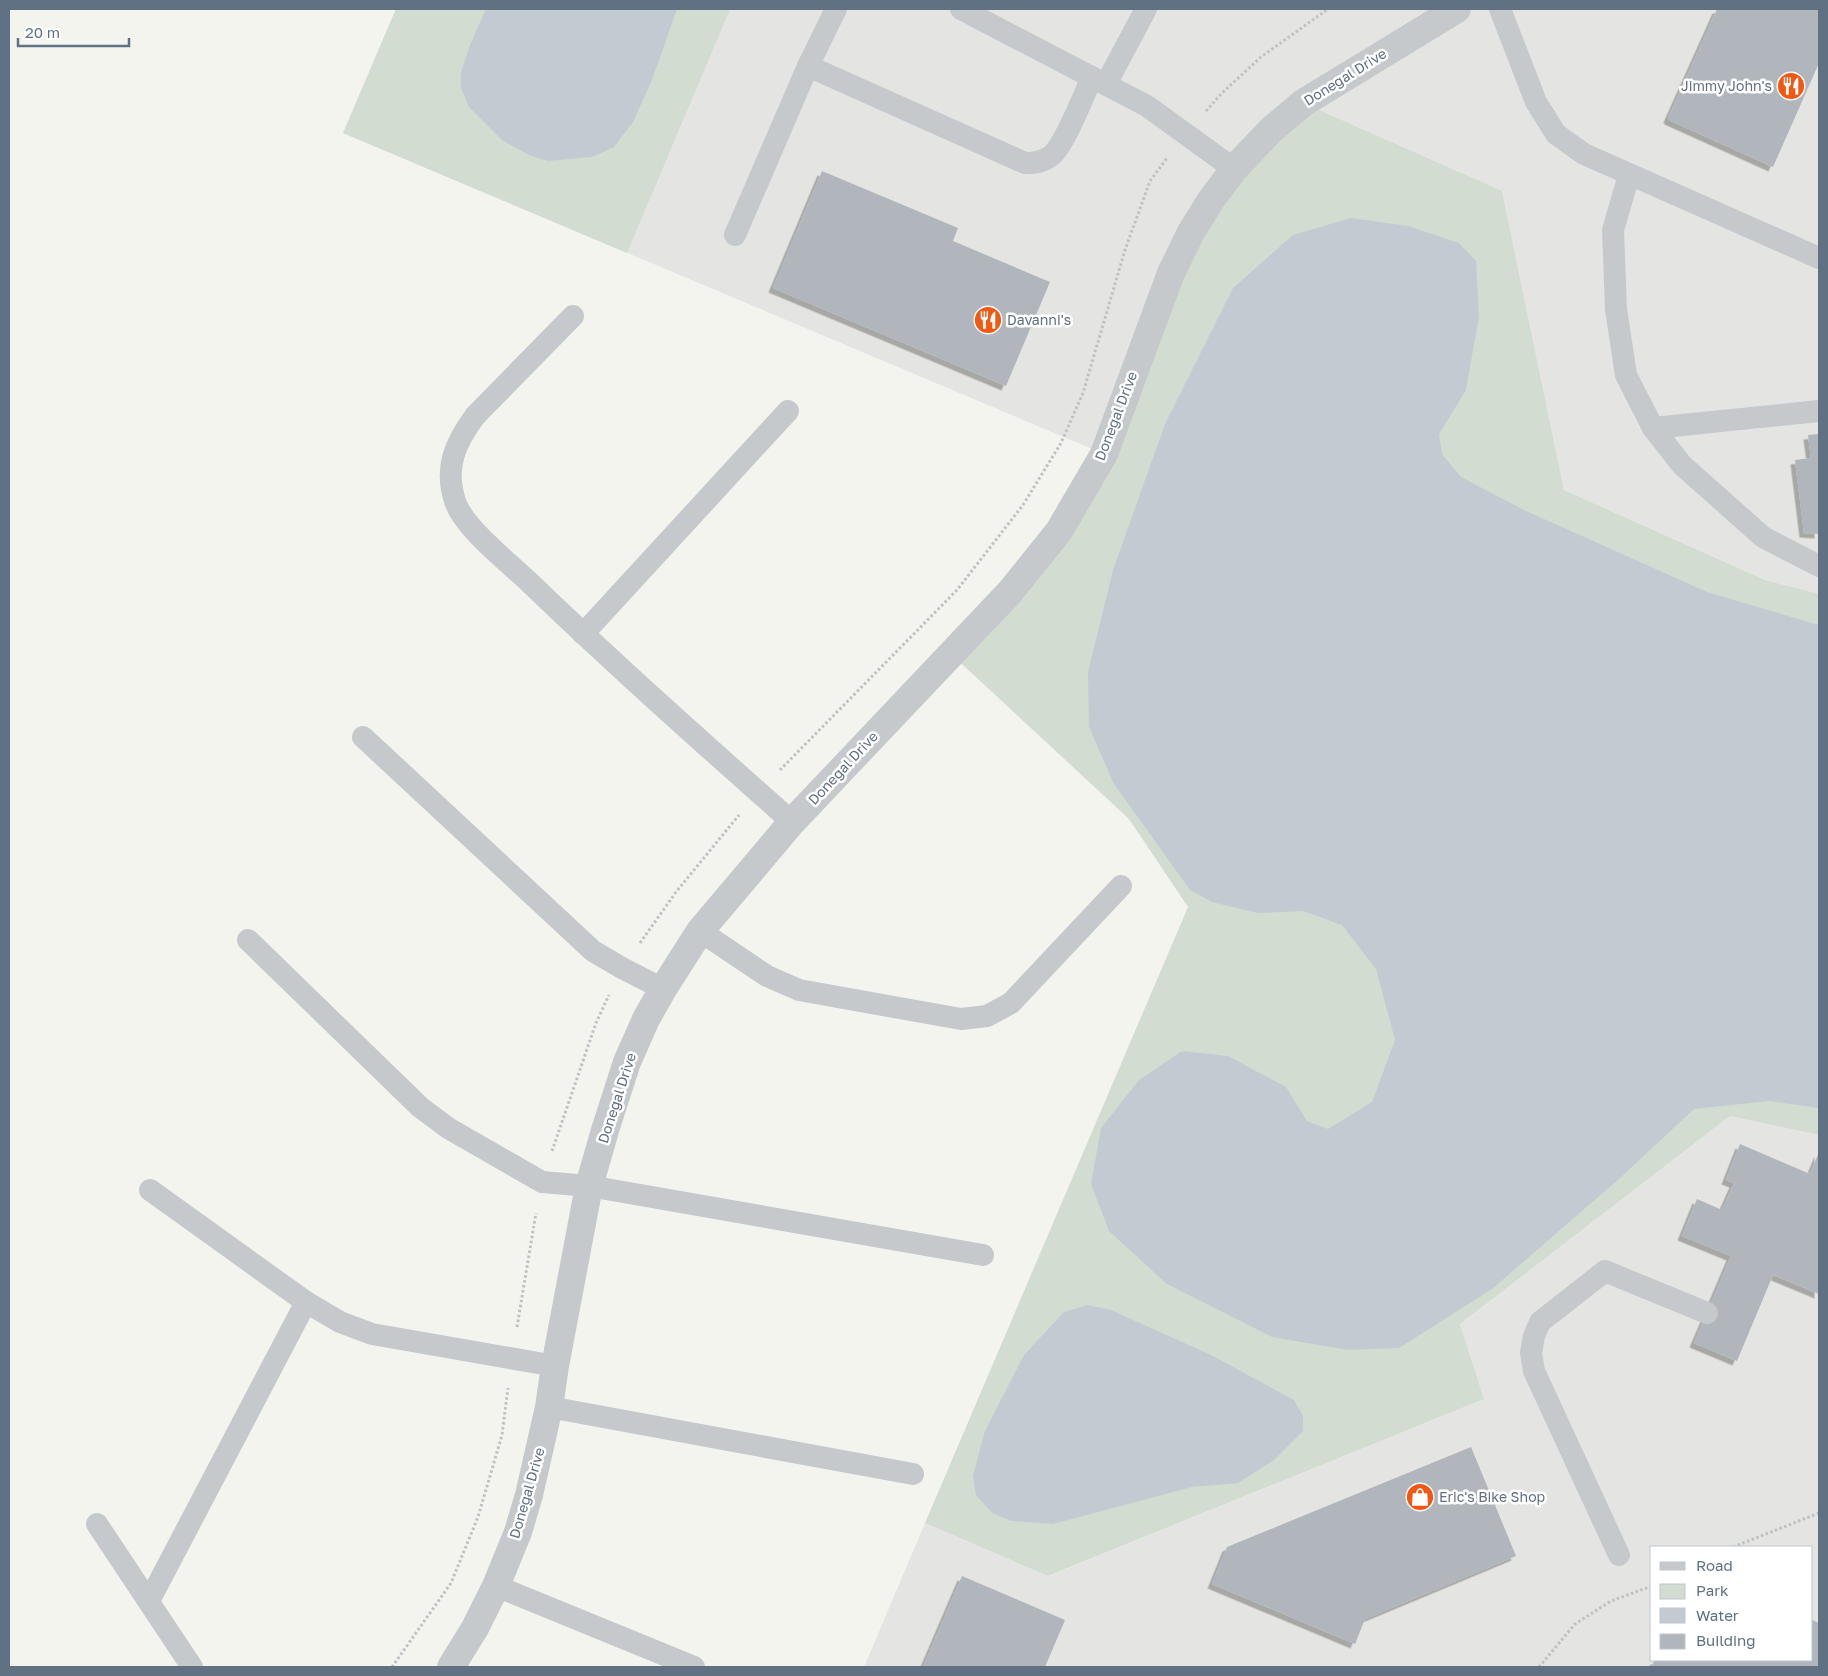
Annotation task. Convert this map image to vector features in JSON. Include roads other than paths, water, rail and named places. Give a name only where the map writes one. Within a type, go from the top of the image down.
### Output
[{"type":"street","name":"Donegal Drive","points":[[451,1667],[475,1628],[496,1586],[518,1532],[529,1495],[549,1407],[589,1186],[627,1062],[646,1019],[663,988],[700,930],[792,822],[1010,592],[1059,531],[1104,454],[1171,273],[1191,232],[1211,200],[1234,169],[1271,130],[1303,103],[1457,9]]},
{"type":"lane","points":[[735,235],[808,66],[836,9]]},
{"type":"lane","points":[[962,9],[1147,106],[1234,169]]},
{"type":"lane","points":[[808,66],[1008,156],[1025,163],[1037,163],[1053,155],[1146,9]]},
{"type":"lane","points":[[1500,9],[1536,102],[1556,134],[1584,154],[1819,258]]},
{"type":"lane","points":[[1629,175],[1613,230],[1616,308],[1626,375],[1652,428],[1682,465],[1763,537],[1819,566]]},
{"type":"lane","points":[[573,316],[475,416],[462,433],[453,455],[449,478],[455,502],[470,526],[583,634],[792,822]]},
{"type":"lane","points":[[583,634],[788,411]]},
{"type":"lane","points":[[1652,428],[1819,412]]},
{"type":"lane","points":[[364,737],[592,951],[663,988]]},
{"type":"lane","points":[[700,930],[767,976],[799,990],[961,1019],[987,1016],[1011,1003],[1121,886]]},
{"type":"lane","points":[[248,940],[420,1106],[448,1128],[542,1182],[589,1186],[983,1255]]},
{"type":"lane","points":[[150,1190],[306,1302],[340,1322],[372,1334],[555,1366]]},
{"type":"lane","points":[[1619,1555],[1534,1371],[1532,1353],[1534,1336],[1540,1322],[1605,1271],[1707,1313]]},
{"type":"lane","points":[[149,1601],[306,1302]]},
{"type":"lane","points":[[549,1407],[913,1474]]},
{"type":"lane","points":[[96,1524],[192,1667]]},
{"type":"lane","points":[[496,1586],[694,1667]]},
{"type":"water","points":[[486,9],[677,9],[652,80],[633,122],[614,147],[592,157],[548,161],[531,156],[502,140],[469,107],[461,88],[461,72],[470,45]]},
{"type":"water","points":[[1351,218],[1408,226],[1459,243],[1476,261],[1479,316],[1466,390],[1439,434],[1442,454],[1461,477],[1522,509],[1707,592],[1819,625],[1819,1108],[1769,1101],[1694,1109],[1620,1178],[1492,1289],[1399,1348],[1348,1350],[1272,1337],[1167,1284],[1109,1231],[1091,1184],[1101,1128],[1139,1080],[1182,1051],[1228,1056],[1286,1087],[1307,1121],[1328,1129],[1372,1102],[1395,1040],[1376,969],[1342,925],[1303,911],[1258,913],[1212,902],[1190,890],[1114,784],[1089,727],[1088,672],[1113,570],[1165,424],[1233,288],[1293,235]]},
{"type":"water","points":[[1088,1305],[1111,1310],[1211,1355],[1294,1400],[1303,1416],[1303,1431],[1274,1460],[1238,1483],[1192,1487],[1053,1524],[1011,1521],[992,1513],[976,1495],[973,1476],[985,1431],[1024,1355],[1064,1312]]},
{"type":"place","name":"Jimmy John's","points":[[1791,86]]},
{"type":"place","name":"Davanni's","points":[[988,320]]},
{"type":"place","name":"Eric's Bike Shop","points":[[1420,1497]]}]
